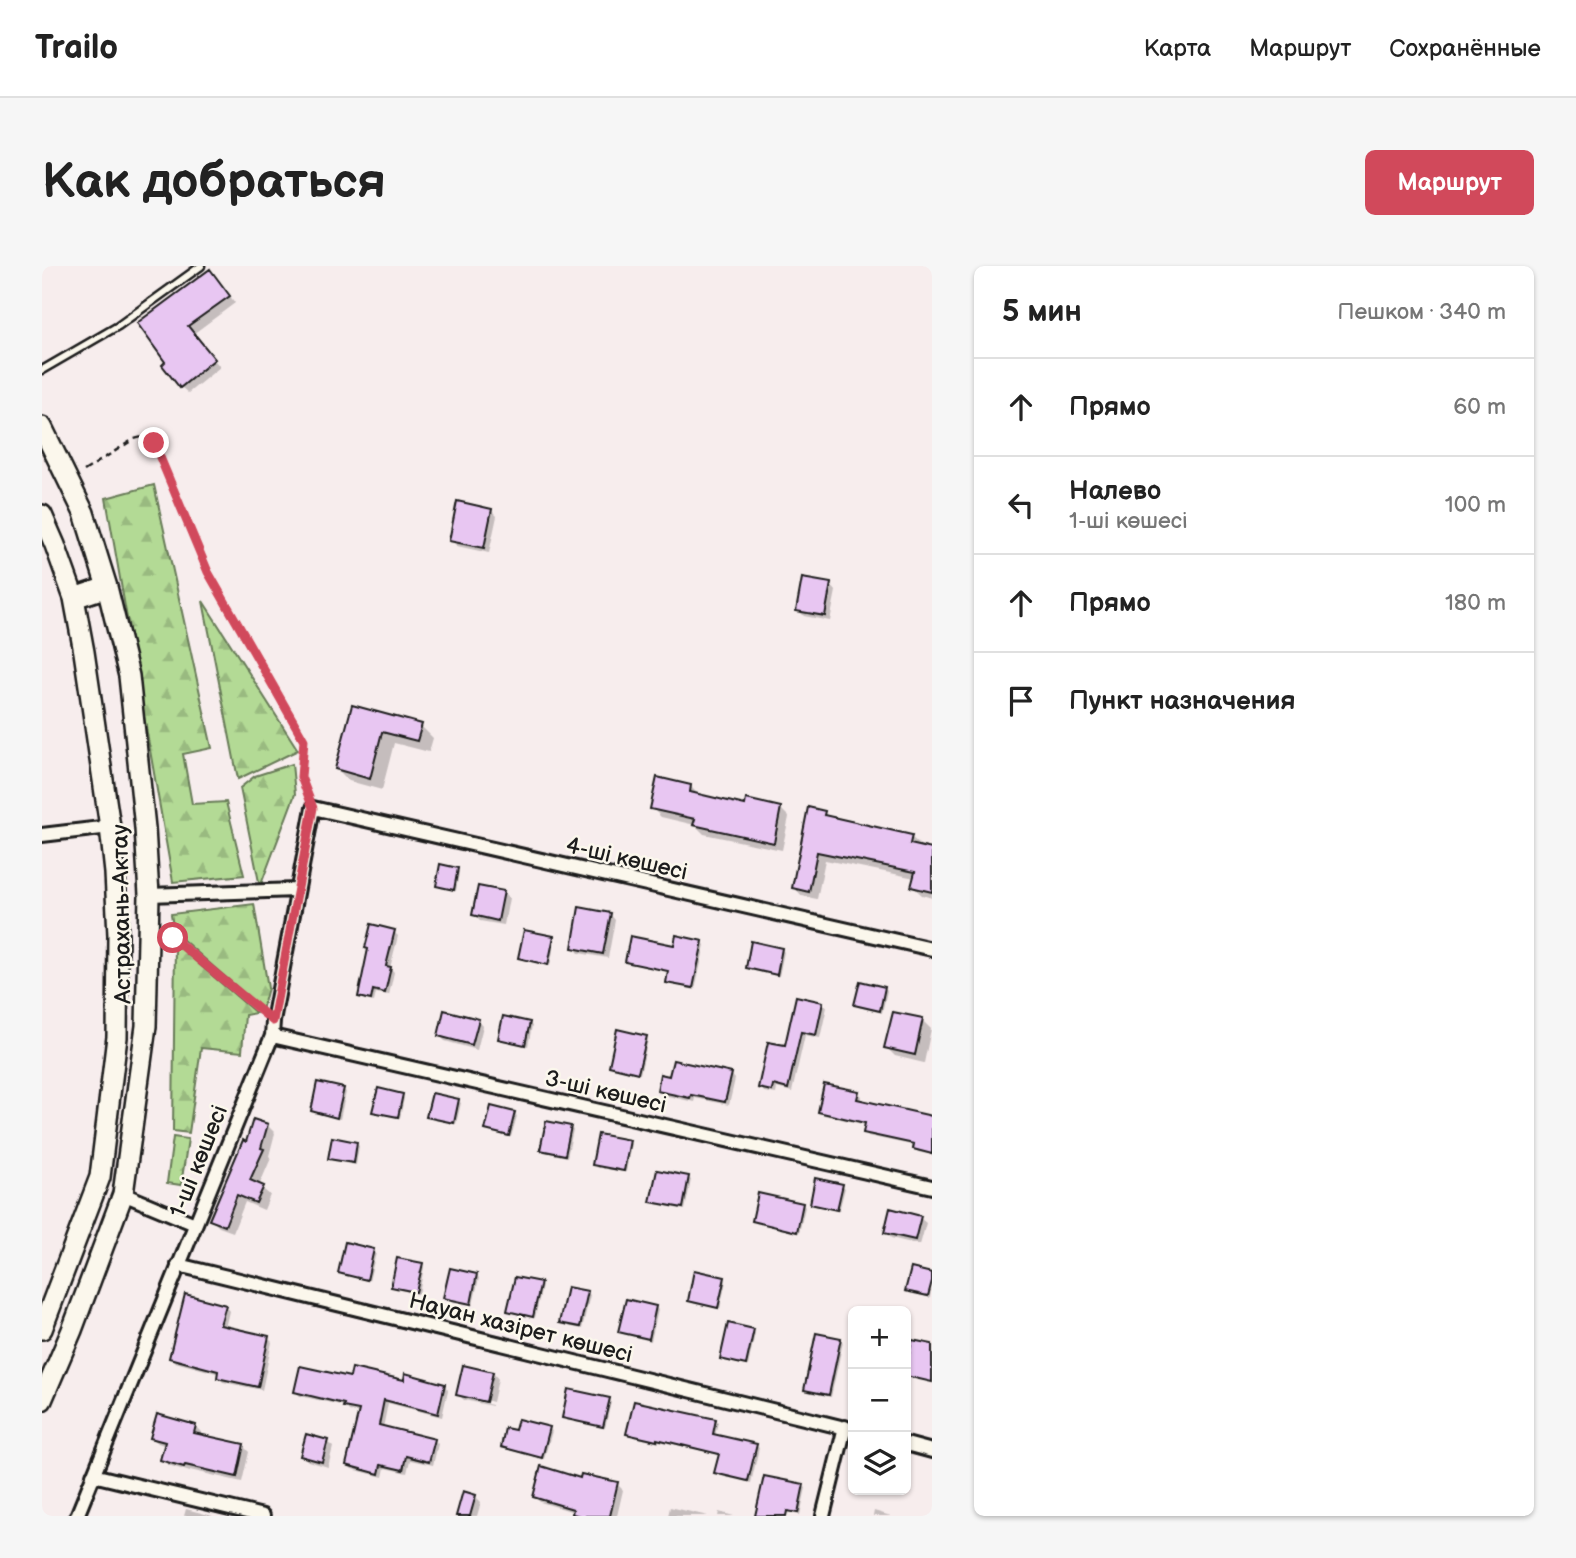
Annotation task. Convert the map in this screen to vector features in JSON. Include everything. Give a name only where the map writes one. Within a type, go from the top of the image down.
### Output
[{"type":"highway","name":"Астрахань-Актау","points":[[42,427],[84,513],[107,587],[129,676],[145,828],[149,895],[146,1026],[122,1194],[72,1330],[42,1400]]},
{"type":"highway","points":[[42,515],[48,546],[74,598],[84,652],[110,827],[118,935],[117,1037],[100,1177],[42,1329]]},
{"type":"highway","points":[[74,598],[107,587]]},
{"type":"street","name":"1-шi көшесі","points":[[77,1516],[272,1036],[296,890],[313,808]]},
{"type":"street","name":"4-шi көшесі","points":[[313,808],[932,949]]},
{"type":"street","points":[[42,835],[110,827]]},
{"type":"street","points":[[149,895],[296,890]]},
{"type":"street","name":"3-шi көшесі","points":[[272,1036],[932,1187]]},
{"type":"street","points":[[122,1194],[195,1224]]},
{"type":"street","name":"Науан хазірет көшесі","points":[[178,1265],[848,1429]]},
{"type":"street","points":[[823,1516],[848,1432]]},
{"type":"street","points":[[911,1445],[932,1451]]},
{"type":"street","points":[[93,1475],[263,1516]]},
{"type":"lane","points":[[42,370],[118,326],[201,266]]},
{"type":"path","points":[[69,481],[134,439],[146,436],[154,443],[208,572],[304,740],[301,777],[313,808]]},
{"type":"path","points":[[149,934],[173,938],[273,1021]]},
{"type":"green space","points":[[154,485],[212,748],[183,754],[192,804],[226,802],[244,875],[173,882],[106,498]]},
{"type":"green space","points":[[203,601],[298,750],[238,779]]},
{"type":"green space","points":[[292,764],[295,794],[260,887],[240,788],[255,776]]},
{"type":"green space","points":[[254,904],[268,988],[262,1010],[174,932],[171,914]]},
{"type":"green space","points":[[175,943],[256,1013],[245,1015],[242,1052],[201,1048],[189,1133],[173,1131]]},
{"type":"green space","points":[[173,1137],[188,1139],[181,1185],[167,1183]]},
{"type":"building","points":[[210,269],[230,296],[188,326],[215,359],[180,388],[162,365],[165,362],[137,323]]},
{"type":"building","points":[[457,501],[492,509],[484,548],[449,541]]},
{"type":"building","points":[[802,578],[831,583],[825,616],[796,611]]},
{"type":"building","points":[[352,705],[422,724],[417,741],[382,732],[370,779],[335,769]]},
{"type":"building","points":[[657,777],[691,785],[690,792],[745,805],[746,799],[781,807],[774,843],[693,825],[695,819],[650,809]]},
{"type":"building","points":[[808,807],[825,811],[824,815],[912,835],[910,844],[932,849],[932,892],[911,887],[915,872],[817,852],[809,892],[792,888]]},
{"type":"building","points":[[440,864],[458,868],[454,890],[436,886]]},
{"type":"building","points":[[478,886],[504,891],[498,921],[472,915]]},
{"type":"building","points":[[579,907],[611,913],[603,954],[572,948]]},
{"type":"building","points":[[371,924],[395,930],[386,966],[391,967],[385,993],[373,990],[371,1000],[358,997]]},
{"type":"building","points":[[524,930],[554,936],[548,965],[518,958]]},
{"type":"building","points":[[676,935],[703,941],[693,988],[666,983],[668,971],[625,962],[630,936],[674,945]]},
{"type":"building","points":[[751,941],[782,948],[777,975],[746,968]]},
{"type":"building","points":[[860,981],[885,987],[880,1011],[854,1005]]},
{"type":"building","points":[[796,996],[823,1002],[816,1035],[801,1032],[788,1089],[773,1085],[772,1091],[758,1088],[768,1042],[785,1045]]},
{"type":"building","points":[[444,1010],[479,1019],[472,1045],[438,1036]]},
{"type":"building","points":[[893,1012],[923,1018],[915,1055],[884,1048]]},
{"type":"building","points":[[503,1016],[530,1022],[525,1045],[498,1039]]},
{"type":"building","points":[[617,1029],[647,1036],[638,1073],[609,1066]]},
{"type":"building","points":[[673,1060],[732,1073],[725,1102],[657,1091],[660,1074],[669,1076]]},
{"type":"building","points":[[317,1082],[344,1088],[337,1118],[311,1111]]},
{"type":"building","points":[[824,1084],[859,1091],[857,1099],[932,1116],[932,1154],[913,1149],[914,1144],[863,1133],[865,1123],[818,1112]]},
{"type":"building","points":[[378,1088],[403,1094],[398,1117],[372,1112]]},
{"type":"building","points":[[432,1093],[459,1099],[454,1123],[426,1117]]},
{"type":"building","points":[[491,1106],[515,1112],[509,1136],[485,1130]]},
{"type":"building","points":[[253,1119],[268,1124],[261,1148],[264,1149],[250,1180],[264,1186],[256,1203],[237,1195],[225,1226],[209,1220],[243,1140],[246,1142]]},
{"type":"building","points":[[546,1121],[571,1126],[565,1155],[540,1150]]},
{"type":"building","points":[[598,1134],[630,1140],[624,1171],[592,1165]]},
{"type":"building","points":[[332,1137],[357,1142],[354,1163],[328,1159]]},
{"type":"building","points":[[657,1170],[689,1176],[683,1208],[650,1202]]},
{"type":"building","points":[[815,1178],[843,1184],[837,1210],[810,1204]]},
{"type":"building","points":[[758,1193],[803,1203],[797,1232],[752,1221]]},
{"type":"building","points":[[890,1208],[921,1216],[915,1240],[884,1233]]},
{"type":"building","points":[[345,1242],[374,1249],[367,1280],[338,1273]]},
{"type":"building","points":[[397,1258],[423,1263],[416,1292],[391,1287]]},
{"type":"building","points":[[450,1268],[477,1274],[471,1304],[443,1298]]},
{"type":"building","points":[[911,1268],[932,1273],[928,1296],[905,1291]]},
{"type":"building","points":[[694,1270],[725,1277],[718,1308],[688,1301]]},
{"type":"building","points":[[515,1277],[541,1282],[533,1317],[507,1311]]},
{"type":"building","points":[[567,1287],[588,1291],[580,1327],[559,1323]]},
{"type":"building","points":[[185,1294],[226,1305],[220,1325],[269,1336],[258,1387],[217,1378],[218,1371],[169,1358]]},
{"type":"building","points":[[626,1299],[656,1306],[649,1339],[618,1332]]},
{"type":"building","points":[[728,1323],[754,1329],[746,1365],[720,1359]]},
{"type":"building","points":[[816,1333],[841,1338],[829,1395],[804,1390]]},
{"type":"building","points":[[912,1340],[932,1344],[932,1382],[911,1377]]},
{"type":"building","points":[[463,1365],[493,1372],[486,1402],[456,1395]]},
{"type":"building","points":[[300,1366],[350,1377],[352,1368],[404,1380],[405,1373],[445,1384],[438,1414],[384,1400],[379,1425],[435,1439],[429,1462],[406,1456],[403,1470],[381,1465],[379,1474],[346,1465],[359,1410],[294,1392]]},
{"type":"building","points":[[568,1389],[610,1398],[603,1427],[562,1418]]},
{"type":"building","points":[[634,1401],[716,1419],[713,1434],[757,1444],[748,1481],[714,1473],[719,1454],[626,1434]]},
{"type":"building","points":[[157,1414],[196,1425],[194,1433],[244,1444],[237,1477],[160,1460],[165,1442],[150,1438]]},
{"type":"building","points":[[518,1419],[550,1427],[542,1458],[501,1447],[505,1428],[515,1430]]},
{"type":"building","points":[[306,1434],[328,1440],[322,1462],[300,1456]]},
{"type":"building","points":[[541,1466],[580,1478],[581,1474],[618,1482],[610,1516],[572,1514],[573,1509],[533,1497]]},
{"type":"building","points":[[764,1476],[804,1484],[798,1513],[787,1511],[786,1516],[755,1516]]},
{"type":"building","points":[[463,1491],[476,1495],[470,1516],[456,1516]]},
{"type":"route","points":[[154,443],[208,572],[304,740],[301,777],[313,808],[273,1021],[173,938]]}]
